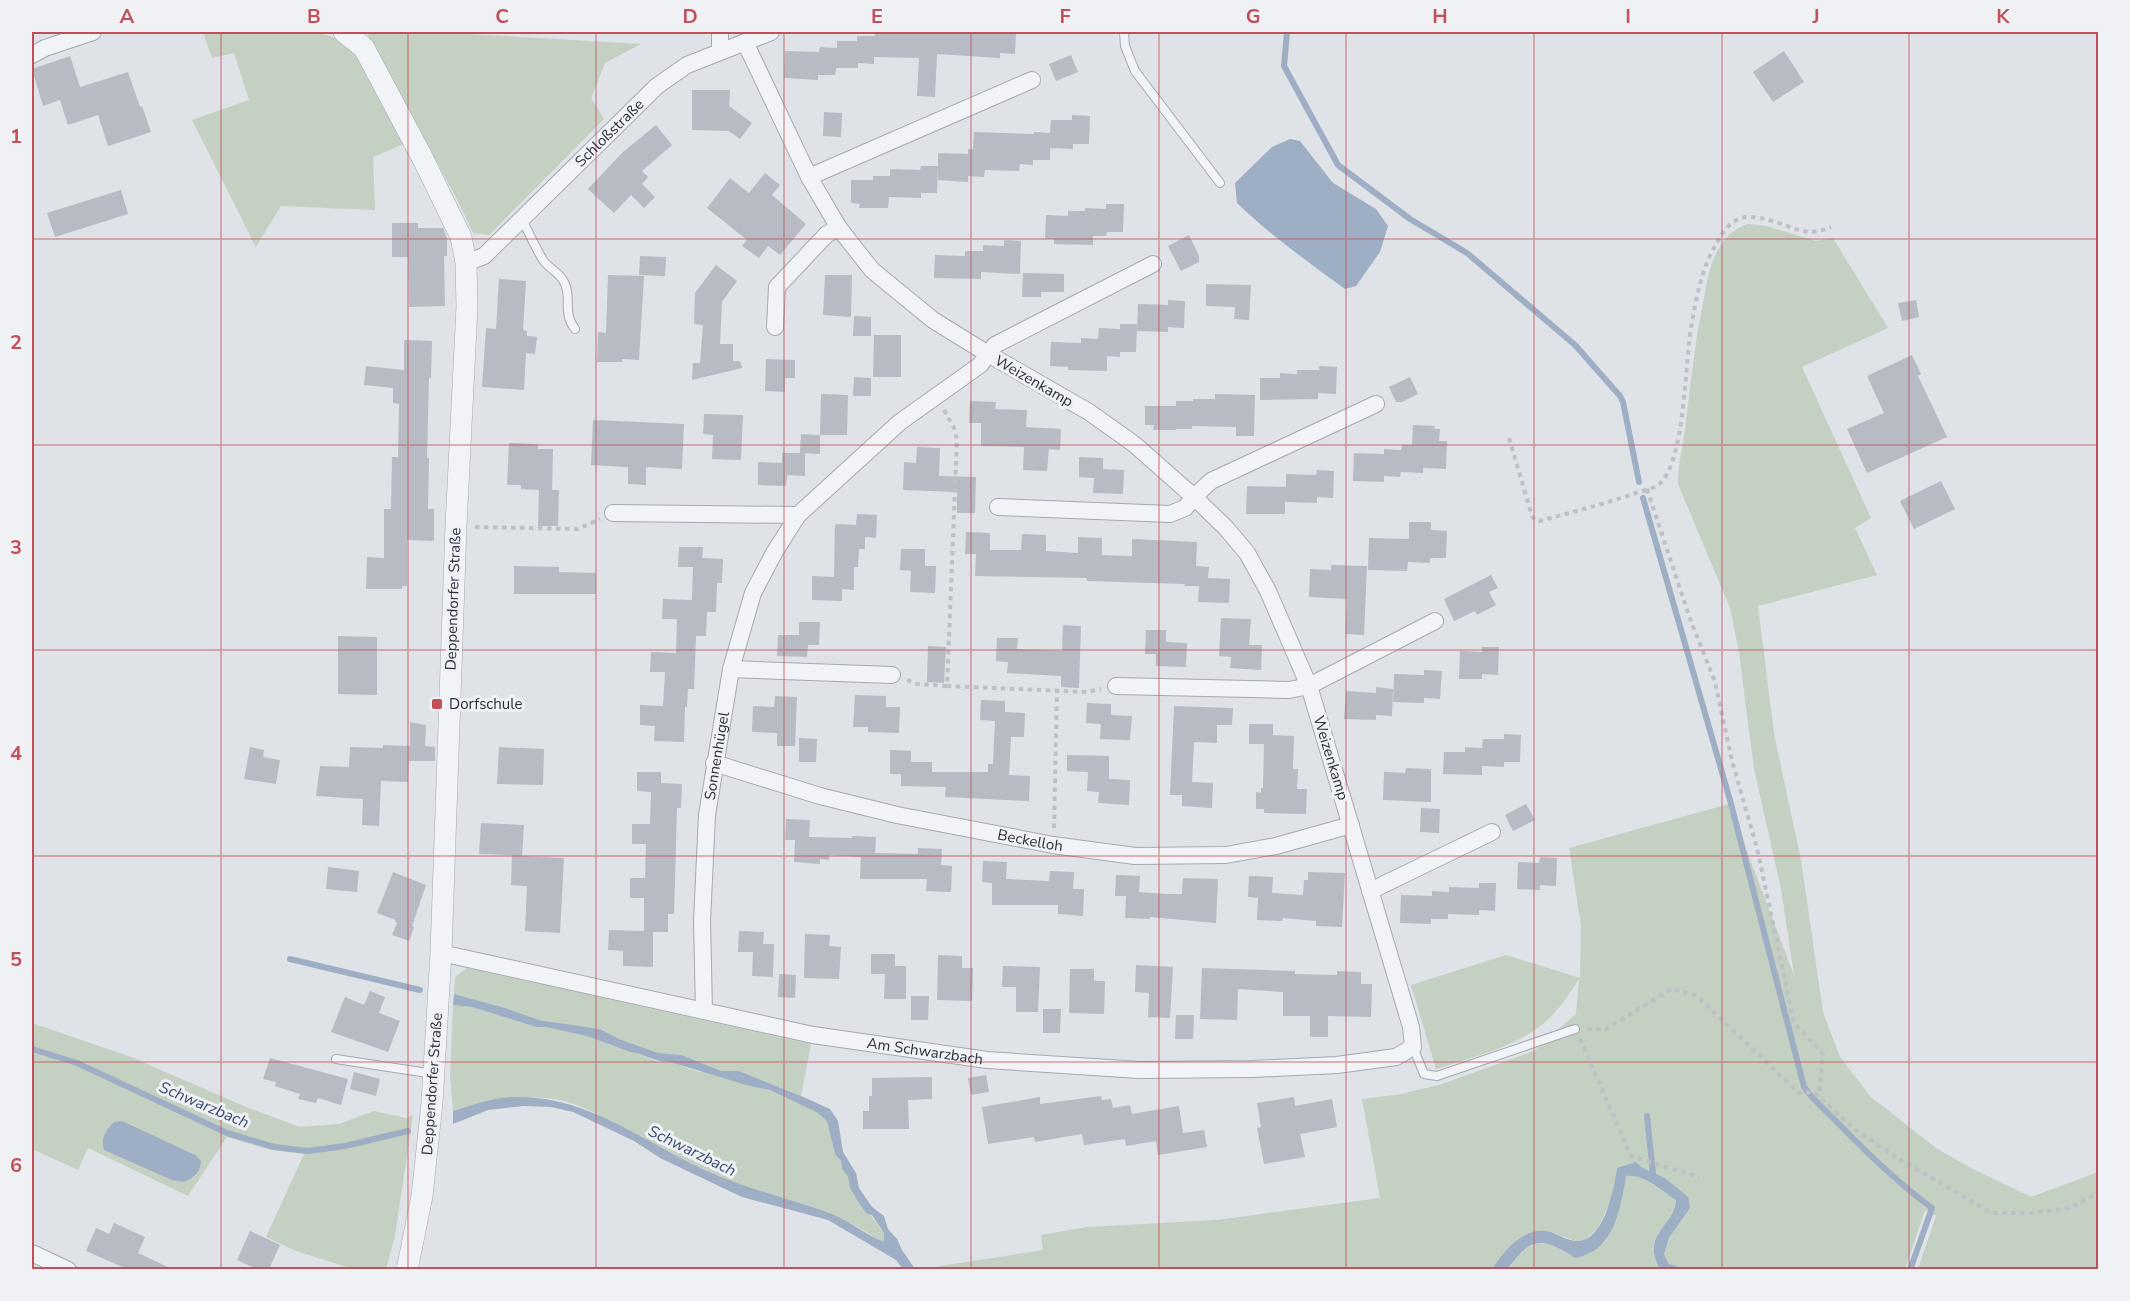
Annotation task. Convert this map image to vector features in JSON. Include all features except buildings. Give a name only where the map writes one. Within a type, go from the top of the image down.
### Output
[{"type":"street","points":[[32,55],[45,48],[93,32]]},
{"type":"street","name":"Deppendorfer Straße","points":[[344,32],[364,48],[423,159],[461,237],[466,263],[467,307],[434,1074],[429,1148],[407,1269]]},
{"type":"street","points":[[720,32],[720,51]]},
{"type":"street","name":"Schloßstraße","points":[[466,263],[483,256],[657,86],[687,65],[771,32]]},
{"type":"street","name":"Weizenkamp","points":[[745,42],[809,177],[838,228],[872,270],[933,320],[1089,412],[1134,444],[1226,528],[1247,554],[1268,591],[1309,686],[1411,1027],[1413,1047]]},
{"type":"street","points":[[809,177],[1032,80]]},
{"type":"street","points":[[775,327],[777,287],[827,234],[838,228]]},
{"type":"street","name":"Weizenkamp","points":[[988,354],[995,345],[1153,264]]},
{"type":"street","name":"Sonnenhügel","points":[[704,1011],[703,869],[706,815],[731,669],[753,594],[774,553],[798,515],[900,422],[980,365],[988,354]]},
{"type":"street","points":[[998,507],[1170,514],[1185,508],[1211,481],[1376,404]]},
{"type":"street","points":[[613,513],[798,515]]},
{"type":"street","points":[[1116,686],[1289,690],[1309,686],[1435,621]]},
{"type":"street","points":[[731,669],[892,675]]},
{"type":"street","name":"Beckelloh","points":[[714,763],[819,796],[897,815],[1053,845],[1136,856],[1226,855],[1276,846],[1351,825]]},
{"type":"street","points":[[1370,891],[1492,832]]},
{"type":"street","name":"Am Schwarzbach","points":[[441,953],[813,1035],[987,1060],[1139,1070],[1253,1069],[1337,1065],[1396,1057],[1413,1047]]},
{"type":"street","points":[[32,1253],[62,1268]]},
{"type":"lane","points":[[1124,32],[1125,46],[1135,71],[1220,183]]},
{"type":"lane","points":[[521,218],[543,260],[564,281],[567,289],[569,321],[575,329]]},
{"type":"lane","points":[[1413,1047],[1424,1074],[1437,1076],[1575,1029]]},
{"type":"lane","points":[[336,1059],[434,1074]]},
{"type":"path","points":[[1509,438],[1535,520],[1540,521],[1657,485],[1668,473],[1673,460],[1681,421],[1691,329],[1704,270],[1719,239],[1731,223],[1738,218],[1768,220],[1809,232],[1822,231],[1831,227]]},
{"type":"path","points":[[936,396],[954,428],[957,440],[947,686]]},
{"type":"path","points":[[1647,489],[1689,616],[1715,681],[1732,761],[1757,848],[1794,1023],[1823,1054],[1819,1096]]},
{"type":"path","points":[[456,526],[578,530],[613,513]]},
{"type":"path","points":[[892,675],[917,684],[947,686],[1087,692],[1116,686]]},
{"type":"path","points":[[1053,845],[1057,691]]},
{"type":"path","points":[[1699,1177],[1631,1156],[1575,1029],[1606,1029],[1671,989],[1696,996],[1798,1093],[1813,1092],[1856,1130],[1899,1159],[1992,1213],[2031,1213],[2069,1208],[2098,1193]]},
{"type":"green space","points":[[203,32],[318,32],[344,41],[361,62],[403,144],[373,157],[375,210],[281,206],[256,247],[192,120],[249,100],[234,53],[212,58]]},
{"type":"green space","points":[[366,32],[435,32],[641,44],[605,63],[591,98],[604,119],[489,235],[473,233]]},
{"type":"green space","points":[[1748,224],[1766,226],[1816,241],[1833,238],[1888,328],[1802,367],[1871,518],[1855,528],[1877,575],[1758,606],[1774,734],[1801,860],[1823,1012],[1840,1057],[1871,1097],[1936,1148],[2031,1197],[2098,1172],[2098,1269],[1918,1269],[1936,1216],[1925,1210],[1905,1269],[1686,1269],[1669,1264],[1664,1254],[1669,1238],[1690,1208],[1665,1178],[1641,1167],[1617,1168],[1612,1198],[1598,1228],[1586,1239],[1576,1241],[1548,1231],[1520,1238],[1502,1254],[1492,1269],[931,1270],[940,1266],[1043,1250],[1041,1235],[1087,1227],[1217,1220],[1380,1198],[1362,1099],[1402,1094],[1442,1084],[1534,1051],[1576,1014],[1579,979],[1554,1014],[1532,1032],[1492,1051],[1436,1069],[1411,985],[1506,955],[1580,978],[1581,926],[1569,848],[1729,804],[1794,975],[1781,889],[1754,769],[1739,652],[1730,608],[1678,484],[1695,347],[1707,280],[1723,242],[1736,229]]},
{"type":"green space","points":[[467,968],[811,1044],[801,1096],[739,1071],[723,1071],[681,1055],[658,1053],[619,1039],[600,1029],[539,1020],[454,994],[455,977]]},
{"type":"green space","points":[[453,1005],[472,1007],[536,1027],[587,1036],[658,1062],[670,1062],[699,1072],[707,1072],[770,1090],[816,1112],[827,1121],[835,1153],[848,1177],[850,1188],[884,1233],[884,1243],[832,1214],[707,1171],[571,1103],[532,1097],[493,1101],[453,1111],[450,1076]]},
{"type":"green space","points":[[32,1023],[131,1057],[246,1107],[300,1127],[339,1124],[374,1111],[406,1118],[413,1115],[395,1236],[386,1269],[353,1269],[296,1251],[266,1237],[304,1154],[271,1150],[227,1137],[188,1196],[88,1148],[78,1170],[32,1149]],"holes":[[[114,1122],[197,1175],[184,1182],[104,1135]]]},
{"type":"green space","points":[[1626,1176],[1643,1178],[1676,1200],[1674,1209],[1656,1239],[1654,1247],[1660,1269],[1508,1270],[1524,1251],[1538,1243],[1554,1246],[1575,1258],[1606,1241],[1613,1227]]},
{"type":"water","points":[[1290,139],[1300,141],[1333,183],[1376,209],[1388,226],[1380,252],[1356,286],[1345,289],[1276,237],[1237,203],[1235,183],[1272,147]]},
{"type":"water","points":[[454,994],[539,1020],[600,1029],[619,1039],[658,1053],[681,1055],[722,1071],[739,1071],[830,1109],[838,1121],[843,1152],[856,1173],[859,1188],[872,1207],[884,1216],[888,1229],[897,1239],[915,1269],[903,1269],[896,1260],[828,1220],[742,1197],[660,1158],[634,1141],[573,1112],[551,1107],[523,1106],[488,1110],[453,1124],[453,1111],[499,1098],[541,1098],[567,1104],[614,1122],[707,1171],[832,1214],[884,1242],[884,1233],[872,1215],[867,1214],[850,1188],[841,1161],[835,1154],[827,1121],[816,1112],[770,1090],[630,1052],[587,1036],[536,1027],[472,1007],[453,1005]]},
{"type":"water","points":[[122,1121],[195,1155],[201,1161],[198,1172],[184,1182],[172,1180],[104,1150],[103,1138],[106,1131],[114,1122]]},
{"type":"water","points":[[1636,1162],[1641,1167],[1665,1178],[1688,1197],[1690,1208],[1669,1238],[1664,1254],[1669,1264],[1686,1269],[1660,1269],[1655,1257],[1656,1239],[1670,1217],[1676,1200],[1639,1177],[1626,1176],[1618,1215],[1607,1238],[1599,1247],[1575,1258],[1554,1246],[1538,1243],[1524,1250],[1508,1269],[1492,1269],[1509,1247],[1532,1232],[1551,1232],[1574,1241],[1587,1239],[1595,1232],[1606,1212],[1617,1168]]},
{"type":"waterway","points":[[1287,32],[1284,66],[1338,165],[1410,219],[1467,253],[1575,345],[1623,402],[1639,482]]},
{"type":"waterway","points":[[1643,498],[1730,800],[1804,1087],[1816,1102],[1873,1158],[1932,1208],[1910,1270]]},
{"type":"waterway","points":[[290,959],[420,990]]},
{"type":"waterway","name":"Schwarzbach","points":[[32,1049],[77,1063],[227,1133],[274,1147],[308,1151],[345,1146],[408,1131]]},
{"type":"waterway","points":[[1647,1116],[1653,1173]]},
{"type":"place","name":"Dorfschule","points":[[437,704]]}]
